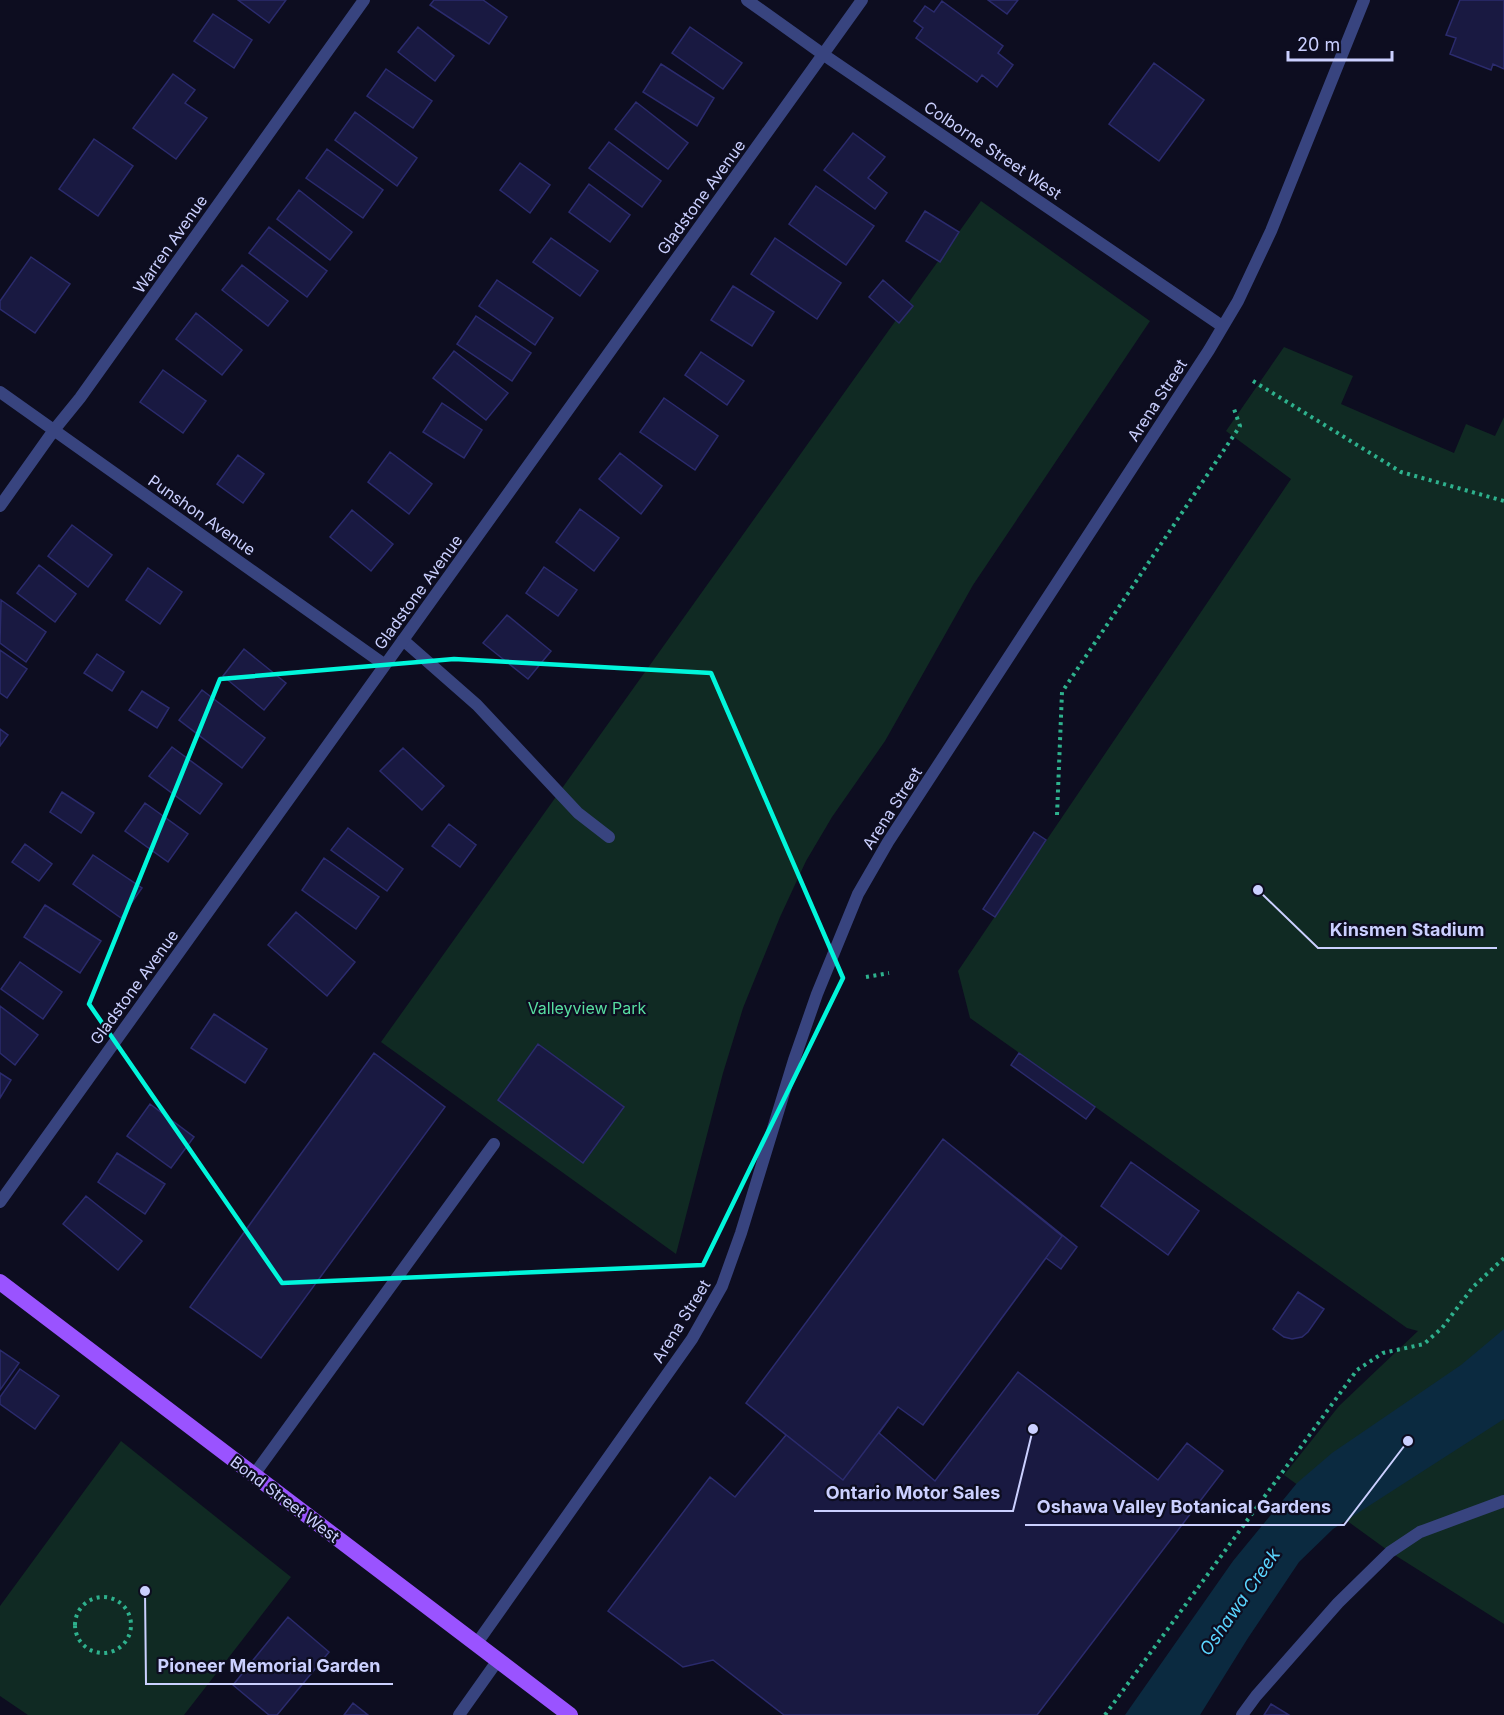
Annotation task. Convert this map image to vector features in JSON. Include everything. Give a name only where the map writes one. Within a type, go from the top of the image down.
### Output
[{"type":"main road","name":"Bond Street West","points":[[0,1282],[570,1715]]},
{"type":"street","name":"Warren Avenue","points":[[0,506],[364,0]]},
{"type":"street","name":"Colborne Street West","points":[[747,0],[1222,326]]},
{"type":"street","name":"Gladstone Avenue","points":[[0,1202],[862,0]]},
{"type":"street","name":"Arena Street","points":[[477,1643],[692,1339],[722,1286],[741,1233],[794,1060],[817,994],[858,894],[888,842],[1209,350],[1238,301],[1271,231],[1364,0]]},
{"type":"street","name":"Punshon Avenue","points":[[0,392],[385,665]]},
{"type":"street","points":[[403,640],[477,705],[578,813],[609,837]]},
{"type":"street","points":[[254,1476],[494,1144]]},
{"type":"street","points":[[1242,1715],[1338,1603],[1390,1552],[1420,1532],[1504,1502]]},
{"type":"street","points":[[459,1715],[498,1659]]},
{"type":"path","points":[[1253,381],[1401,472],[1504,501]]},
{"type":"path","points":[[1058,815],[1062,692],[1240,426],[1234,409]]},
{"type":"path","points":[[866,977],[889,973]]},
{"type":"path","points":[[1105,1715],[1357,1370],[1383,1353],[1424,1344],[1442,1328],[1473,1287],[1504,1258]]},
{"type":"path","points":[[98,1596],[108,1597],[124,1605],[129,1613],[130,1631],[127,1639],[114,1651],[96,1653],[88,1649],[75,1634],[76,1614],[88,1600],[98,1596]]},
{"type":"highlighted area","points":[[454,659],[711,673],[843,978],[703,1265],[282,1283],[89,1004],[220,679]]},
{"type":"green space","name":"Valleyview Park","points":[[981,201],[1150,321],[973,585],[885,741],[832,817],[806,861],[780,917],[743,1008],[723,1073],[676,1254],[381,1042]]},
{"type":"green space","points":[[1284,347],[1353,376],[1341,404],[1454,453],[1466,424],[1495,436],[1504,417],[1504,1624],[1390,1552],[1284,1475],[1339,1406],[1418,1331],[1407,1328],[970,1018],[958,971],[1291,479],[1226,431]]},
{"type":"green space","points":[[121,1441],[291,1577],[184,1715],[28,1715],[0,1696],[0,1606]]},
{"type":"water","name":"Oshawa Creek","points":[[1504,1329],[1504,1419],[1333,1529],[1299,1562],[1200,1715],[1125,1715],[1233,1561],[1297,1483],[1332,1453],[1461,1365]]},
{"type":"building","points":[[238,0],[286,0],[269,23]]},
{"type":"building","points":[[434,0],[483,0],[507,17],[489,44],[430,5]]},
{"type":"building","points":[[988,0],[1018,0],[1007,14]]},
{"type":"building","points":[[1460,0],[1504,0],[1504,69],[1493,64],[1491,70],[1450,54],[1456,38],[1446,35]]},
{"type":"building","points":[[942,1],[1003,46],[998,53],[1013,65],[997,87],[982,75],[977,82],[916,38],[923,28],[914,21],[925,6],[934,12]]},
{"type":"building","points":[[213,14],[252,40],[234,68],[194,41]]},
{"type":"building","points":[[418,27],[454,56],[435,81],[398,52]]},
{"type":"building","points":[[690,27],[742,63],[723,89],[672,53]]},
{"type":"building","points":[[1154,63],[1204,100],[1159,161],[1109,124]]},
{"type":"building","points":[[661,64],[714,98],[697,126],[643,92]]},
{"type":"building","points":[[386,69],[432,101],[413,128],[367,96]]},
{"type":"building","points":[[173,74],[195,90],[185,103],[207,118],[176,159],[133,128]]},
{"type":"building","points":[[636,102],[688,143],[668,169],[615,129]]},
{"type":"building","points":[[355,112],[417,158],[397,186],[335,140]]},
{"type":"building","points":[[853,133],[885,157],[868,178],[887,193],[875,209],[824,170]]},
{"type":"building","points":[[94,139],[133,166],[98,216],[59,189]]},
{"type":"building","points":[[609,142],[661,181],[642,207],[589,168]]},
{"type":"building","points":[[327,149],[383,190],[363,218],[306,178]]},
{"type":"building","points":[[520,163],[550,185],[530,213],[500,190]]},
{"type":"building","points":[[589,184],[630,215],[610,242],[569,212]]},
{"type":"building","points":[[816,186],[874,226],[846,265],[789,224]]},
{"type":"building","points":[[299,190],[352,232],[330,260],[277,219]]},
{"type":"building","points":[[925,211],[959,232],[940,262],[906,241]]},
{"type":"building","points":[[269,227],[327,271],[307,297],[249,253]]},
{"type":"building","points":[[551,238],[598,271],[580,296],[533,262]]},
{"type":"building","points":[[775,238],[841,283],[817,319],[751,274]]},
{"type":"building","points":[[31,257],[70,284],[35,333],[0,309],[0,301]]},
{"type":"building","points":[[242,265],[288,301],[268,326],[222,290]]},
{"type":"building","points":[[497,280],[553,318],[535,345],[479,306]]},
{"type":"building","points":[[883,280],[913,306],[899,323],[869,297]]},
{"type":"building","points":[[733,286],[774,312],[752,346],[711,320]]},
{"type":"building","points":[[196,313],[242,350],[222,375],[176,339]]},
{"type":"building","points":[[476,316],[531,353],[512,381],[457,344]]},
{"type":"building","points":[[454,351],[508,393],[486,420],[433,378]]},
{"type":"building","points":[[701,352],[744,381],[727,405],[685,375]]},
{"type":"building","points":[[163,370],[206,401],[183,433],[140,402]]},
{"type":"building","points":[[664,398],[718,436],[695,470],[640,432]]},
{"type":"building","points":[[442,403],[482,430],[464,458],[423,432]]},
{"type":"building","points":[[390,452],[432,484],[409,514],[368,482]]},
{"type":"building","points":[[620,453],[662,486],[641,514],[599,479]]},
{"type":"building","points":[[238,455],[264,474],[243,503],[217,484]]},
{"type":"building","points":[[580,509],[619,538],[594,571],[556,542]]},
{"type":"building","points":[[352,510],[393,544],[371,571],[330,537]]},
{"type":"building","points":[[72,525],[112,555],[88,587],[48,556]]},
{"type":"building","points":[[39,565],[76,594],[55,622],[17,593]]},
{"type":"building","points":[[544,567],[577,590],[558,616],[526,593]]},
{"type":"building","points":[[148,568],[182,592],[160,624],[126,600]]},
{"type":"building","points":[[1,600],[46,632],[26,662],[0,643]]},
{"type":"building","points":[[507,615],[551,651],[528,679],[483,643]]},
{"type":"building","points":[[244,649],[286,683],[264,710],[223,676]]},
{"type":"building","points":[[0,650],[27,669],[7,698],[0,693]]},
{"type":"building","points":[[97,654],[124,672],[112,691],[84,673]]},
{"type":"building","points":[[202,690],[265,738],[242,768],[179,720]]},
{"type":"building","points":[[142,691],[169,708],[157,728],[129,710]]},
{"type":"building","points":[[0,729],[8,735],[0,746]]},
{"type":"building","points":[[172,747],[222,784],[200,814],[149,776]]},
{"type":"building","points":[[403,748],[444,786],[422,810],[380,771]]},
{"type":"building","points":[[62,792],[94,813],[81,833],[50,812]]},
{"type":"building","points":[[145,803],[188,834],[168,862],[125,831]]},
{"type":"building","points":[[449,824],[476,845],[460,867],[432,846]]},
{"type":"building","points":[[348,828],[403,869],[387,891],[331,850]]},
{"type":"building","points":[[1034,832],[1046,840],[995,917],[983,909]]},
{"type":"building","points":[[25,844],[52,864],[39,881],[12,862]]},
{"type":"building","points":[[93,855],[142,888],[121,918],[73,884]]},
{"type":"building","points":[[324,858],[379,897],[356,929],[302,890]]},
{"type":"building","points":[[45,905],[101,941],[80,973],[24,937]]},
{"type":"building","points":[[296,912],[355,962],[327,996],[268,945]]},
{"type":"building","points":[[20,962],[62,992],[43,1019],[1,989]]},
{"type":"building","points":[[0,1006],[38,1035],[15,1065],[0,1053]]},
{"type":"building","points":[[214,1014],[267,1049],[245,1083],[191,1048]]},
{"type":"building","points":[[538,1044],[624,1107],[583,1163],[498,1100]]},
{"type":"building","points":[[374,1053],[445,1107],[261,1358],[190,1307]]},
{"type":"building","points":[[1019,1053],[1095,1107],[1086,1119],[1011,1065]]},
{"type":"building","points":[[0,1073],[11,1080],[0,1098]]},
{"type":"building","points":[[150,1104],[194,1137],[171,1168],[127,1136]]},
{"type":"building","points":[[943,1139],[1077,1247],[1061,1269],[1046,1258],[923,1425],[898,1407],[879,1433],[935,1481],[1018,1372],[1158,1480],[1187,1443],[1223,1471],[1037,1715],[784,1715],[713,1660],[683,1667],[608,1611],[710,1477],[735,1497],[786,1435],[746,1403]]},
{"type":"building","points":[[943,1139],[1062,1236],[923,1425],[898,1407],[843,1480],[746,1403]]},
{"type":"building","points":[[117,1153],[165,1184],[145,1214],[98,1182]]},
{"type":"building","points":[[1131,1162],[1199,1211],[1168,1255],[1101,1206]]},
{"type":"building","points":[[86,1196],[142,1241],[118,1270],[63,1224]]},
{"type":"building","points":[[1298,1292],[1324,1309],[1308,1332],[1302,1337],[1292,1339],[1284,1337],[1273,1329]]},
{"type":"building","points":[[0,1350],[19,1363],[0,1390]]},
{"type":"building","points":[[20,1369],[59,1396],[35,1429],[0,1404],[0,1397]]},
{"type":"building","points":[[288,1617],[329,1652],[277,1715],[269,1715],[233,1685]]},
{"type":"building","points":[[353,1703],[368,1715],[344,1715]]},
{"type":"building","points":[[1271,1704],[1289,1715],[1264,1715]]},
{"type":"place","name":"Kinsmen Stadium","points":[[1258,890]]},
{"type":"place","name":"Ontario Motor Sales","points":[[1033,1429]]},
{"type":"place","name":"Oshawa Valley Botanical Gardens","points":[[1408,1441]]},
{"type":"place","name":"Pioneer Memorial Garden","points":[[145,1591]]}]
